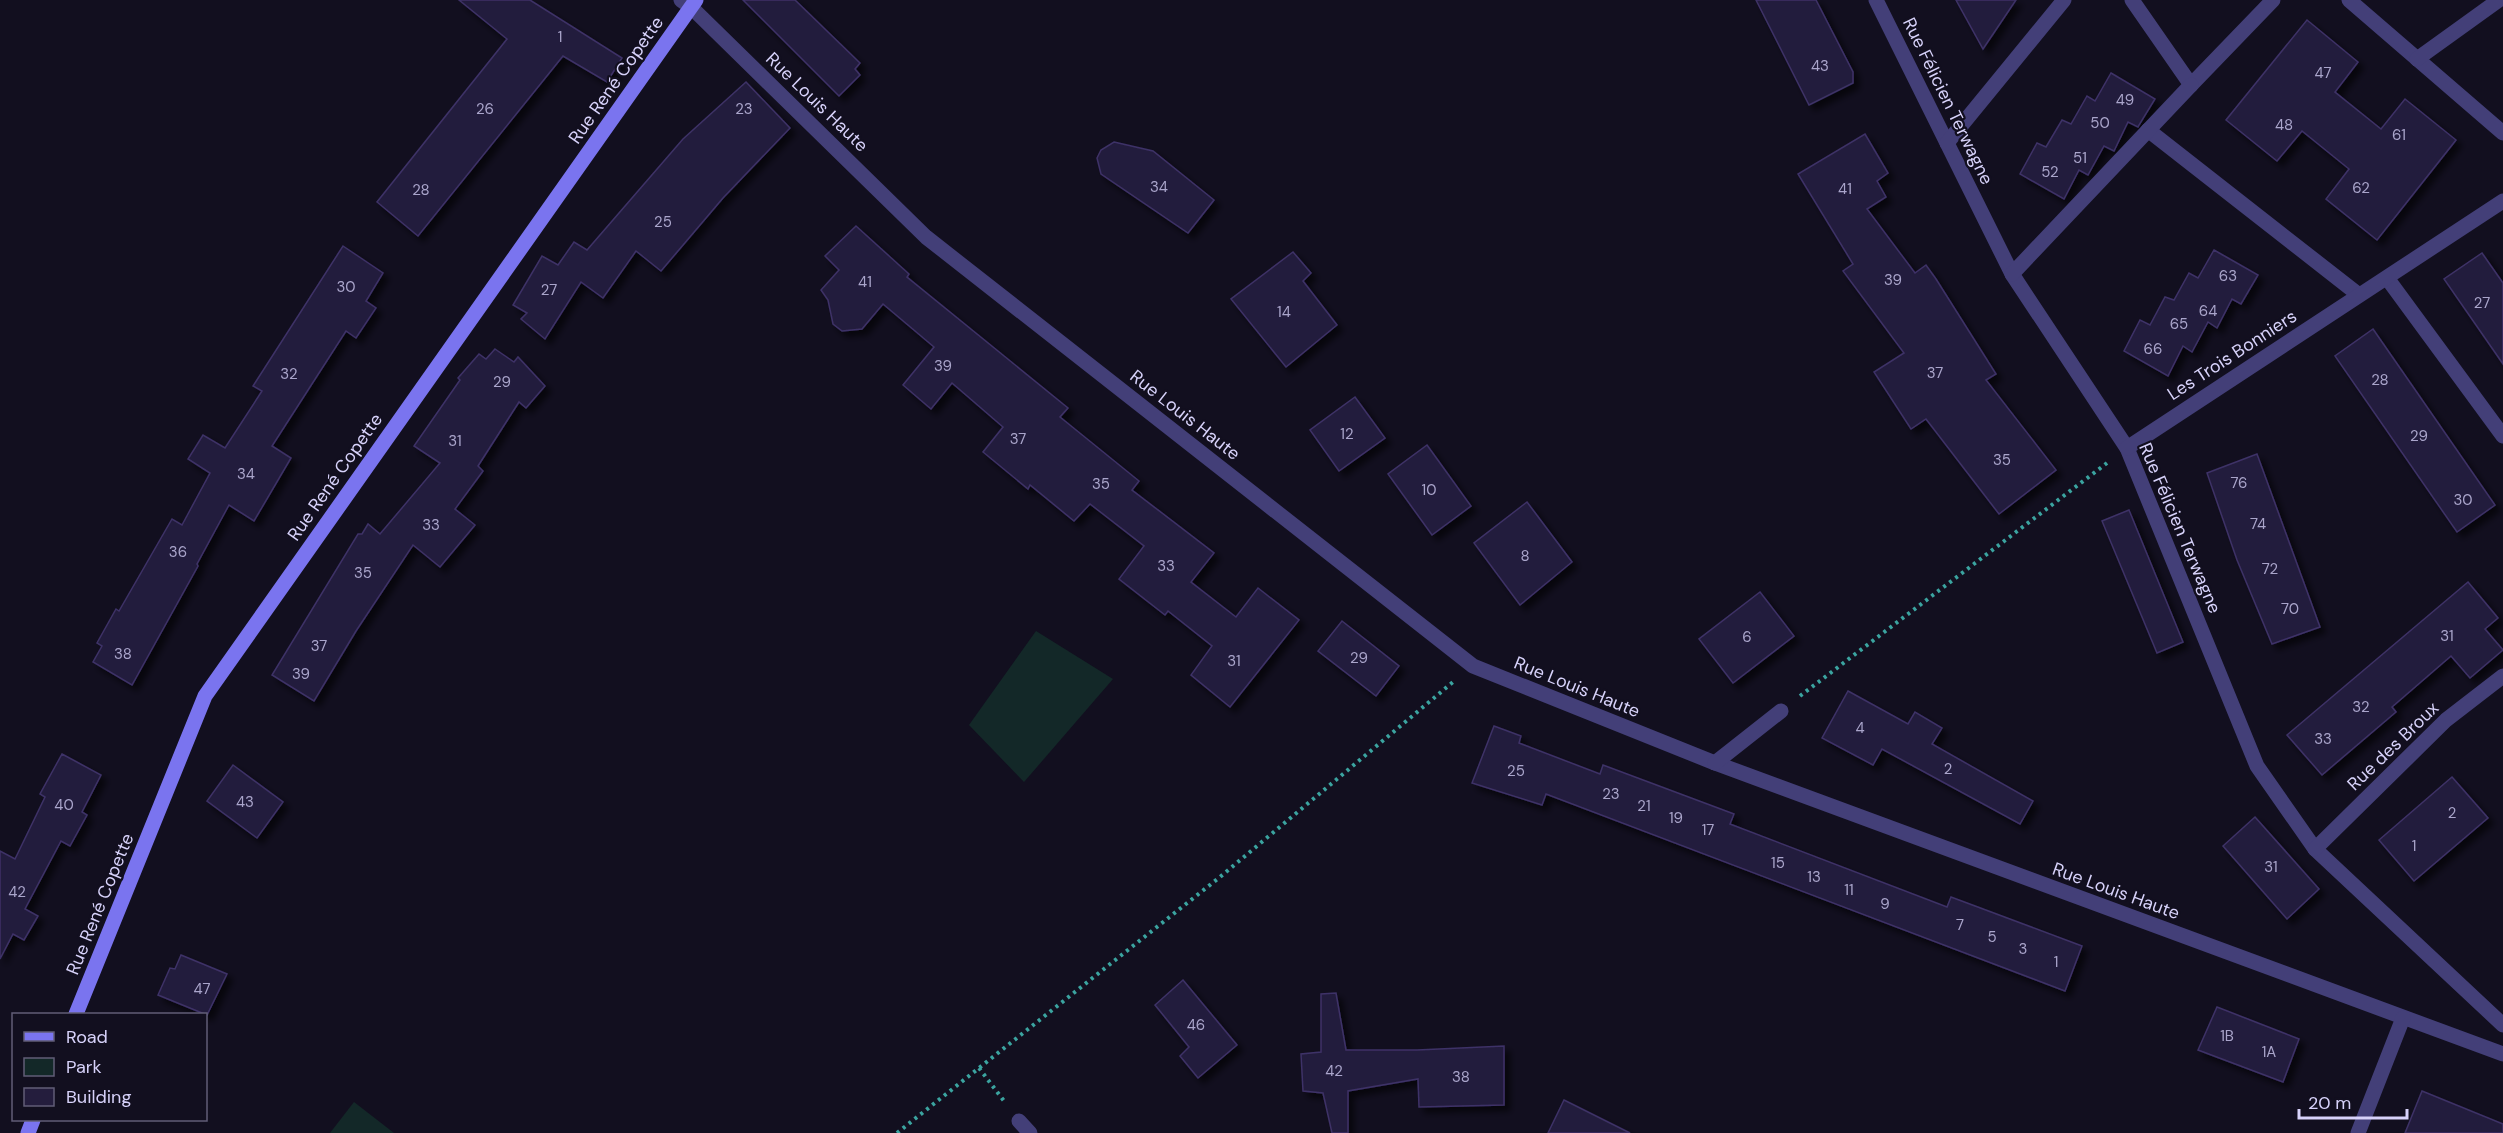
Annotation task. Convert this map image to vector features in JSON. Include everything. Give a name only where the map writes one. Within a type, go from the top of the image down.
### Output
[{"type":"street","name":"Rue Félicien Terwagne","points":[[1876,0],[2012,274],[2127,448],[2257,766],[2314,849],[2503,1025]]},
{"type":"street","points":[[1947,143],[2064,0]]},
{"type":"street","points":[[2132,0],[2191,85]]},
{"type":"street","points":[[2012,274],[2273,0]]},
{"type":"street","points":[[2349,0],[2503,133]]},
{"type":"street","points":[[2417,59],[2499,0]]},
{"type":"street","name":"Rue Louis Haute","points":[[689,2],[926,237],[1473,666],[1715,763],[2503,1054]]},
{"type":"street","name":"Rue René Copette","points":[[76,1013],[205,696],[689,2]]},
{"type":"street","points":[[2148,130],[2359,295]]},
{"type":"street","name":"Les Trois Bonniers","points":[[2127,448],[2503,201]]},
{"type":"street","points":[[2386,278],[2503,436]]},
{"type":"street","name":"Rue des Broux","points":[[2314,849],[2446,720],[2503,676]]},
{"type":"street","points":[[1715,763],[1781,711]]},
{"type":"street","points":[[2358,1133],[2403,1018]]},
{"type":"street","points":[[1019,1121],[1030,1133]]},
{"type":"path","points":[[1781,711],[2127,448]]},
{"type":"path","points":[[897,1133],[1220,877],[1473,666]]},
{"type":"path","points":[[979,1068],[1019,1121]]},
{"type":"green space","points":[[1036,631],[1113,679],[1024,782],[969,725]]},
{"type":"green space","points":[[354,1102],[394,1133],[330,1133]]},
{"type":"building","points":[[459,0],[530,0],[622,58],[607,82],[563,56],[418,236],[377,202],[507,39]]},
{"type":"building","points":[[743,0],[795,0],[860,63],[855,69],[860,75],[839,96]]},
{"type":"building","points":[[1756,0],[1816,0],[1853,72],[1853,83],[1809,105]]},
{"type":"building","points":[[1956,0],[2016,0],[1983,49]]},
{"type":"building","points":[[2307,20],[2358,62],[2335,92],[2381,129],[2405,99],[2456,140],[2377,240],[2326,199],[2349,169],[2302,131],[2277,161],[2226,120]]},
{"type":"building","points":[[2111,73],[2155,99],[2138,127],[2128,122],[2114,151],[2104,146],[2088,175],[2079,170],[2064,199],[2020,174],[2037,143],[2046,147],[2062,120],[2071,124],[2087,96],[2095,101]]},
{"type":"building","points":[[746,82],[790,128],[723,198],[661,271],[636,251],[603,298],[581,282],[545,339],[521,319],[527,313],[513,305],[542,256],[558,265],[574,242],[587,250],[683,139]]},
{"type":"building","points":[[1865,134],[1888,173],[1877,181],[1886,197],[1867,209],[1915,273],[1926,265],[1996,374],[1986,380],[2056,470],[1999,514],[1926,419],[1911,429],[1874,372],[1904,353],[1843,271],[1853,264],[1798,174]]},
{"type":"building","points":[[1114,142],[1153,151],[1214,200],[1188,233],[1101,174],[1097,158],[1101,150]]},
{"type":"building","points":[[856,226],[909,274],[907,277],[1068,408],[1060,417],[1139,481],[1132,490],[1214,553],[1191,582],[1236,617],[1258,588],[1299,620],[1230,707],[1191,675],[1212,646],[1168,611],[1165,615],[1119,579],[1144,546],[1090,504],[1074,521],[1030,485],[1028,489],[983,452],[1003,427],[952,383],[931,409],[903,385],[934,347],[883,304],[862,329],[842,331],[833,324],[828,300],[821,290],[839,270],[825,256]]},
{"type":"building","points":[[343,246],[383,273],[366,301],[376,308],[356,338],[346,331],[272,446],[291,458],[254,521],[229,505],[132,685],[93,662],[102,646],[97,643],[116,609],[119,611],[172,519],[182,525],[210,473],[188,459],[203,435],[225,448],[262,391],[253,386]]},
{"type":"building","points":[[2214,250],[2258,275],[2241,304],[2232,299],[2217,328],[2208,322],[2192,352],[2183,346],[2168,376],[2124,351],[2140,320],[2150,325],[2165,297],[2174,300],[2189,273],[2198,278]]},
{"type":"building","points":[[1293,252],[1311,273],[1303,281],[1337,325],[1286,367],[1231,299]]},
{"type":"building","points":[[2482,253],[2503,283],[2503,364],[2444,279]]},
{"type":"building","points":[[2373,329],[2495,505],[2457,532],[2335,356]]},
{"type":"building","points":[[495,349],[514,362],[518,357],[545,386],[526,408],[519,402],[478,466],[483,471],[455,509],[475,525],[440,567],[413,545],[356,631],[314,701],[272,675],[358,534],[362,534],[368,524],[380,534],[440,463],[414,446],[460,380],[458,378],[479,354],[486,359]]},
{"type":"building","points":[[1355,397],[1385,438],[1339,471],[1310,430]]},
{"type":"building","points":[[1427,445],[1471,506],[1432,535],[1388,474]]},
{"type":"building","points":[[2257,454],[2320,627],[2272,644],[2237,560],[2207,473]]},
{"type":"building","points":[[1527,502],[1572,562],[1520,605],[1474,543]]},
{"type":"building","points":[[2129,510],[2183,642],[2157,653],[2102,521]]},
{"type":"building","points":[[2468,582],[2498,618],[2485,629],[2503,650],[2470,678],[2451,656],[2392,707],[2396,712],[2322,775],[2287,735]]},
{"type":"building","points":[[1760,592],[1794,636],[1733,683],[1699,639]]},
{"type":"building","points":[[1342,621],[1399,666],[1376,696],[1318,651]]},
{"type":"building","points":[[1848,691],[1908,724],[1915,712],[1942,728],[1932,744],[2033,801],[2020,824],[1882,749],[1873,765],[1822,738]]},
{"type":"building","points":[[1494,726],[1521,736],[1519,743],[1600,774],[1603,765],[1734,814],[1730,824],[1947,907],[1951,897],[2082,946],[2065,991],[1546,794],[1542,805],[1472,783]]},
{"type":"building","points":[[62,754],[101,775],[82,812],[87,815],[70,846],[61,841],[25,909],[38,916],[24,940],[13,934],[0,959],[0,851],[15,859],[45,797],[40,794]]},
{"type":"building","points":[[233,765],[283,802],[257,838],[207,801]]},
{"type":"building","points":[[2452,777],[2488,818],[2414,881],[2379,840]]},
{"type":"building","points":[[2255,817],[2319,889],[2287,919],[2223,846]]},
{"type":"building","points":[[181,955],[227,974],[207,1015],[207,1013],[158,995],[170,968],[175,969]]},
{"type":"building","points":[[1183,980],[1237,1045],[1198,1078],[1180,1056],[1189,1047],[1155,1005]]},
{"type":"building","points":[[1336,993],[1346,1050],[1504,1046],[1504,1105],[1419,1107],[1418,1079],[1348,1091],[1348,1133],[1332,1133],[1323,1093],[1303,1091],[1301,1054],[1321,1052],[1321,994]]},
{"type":"building","points":[[2217,1007],[2299,1039],[2283,1082],[2198,1050]]},
{"type":"building","points":[[2422,1091],[2503,1124],[2503,1133],[2405,1133]]},
{"type":"building","points":[[1564,1100],[1630,1133],[1548,1133]]}]
